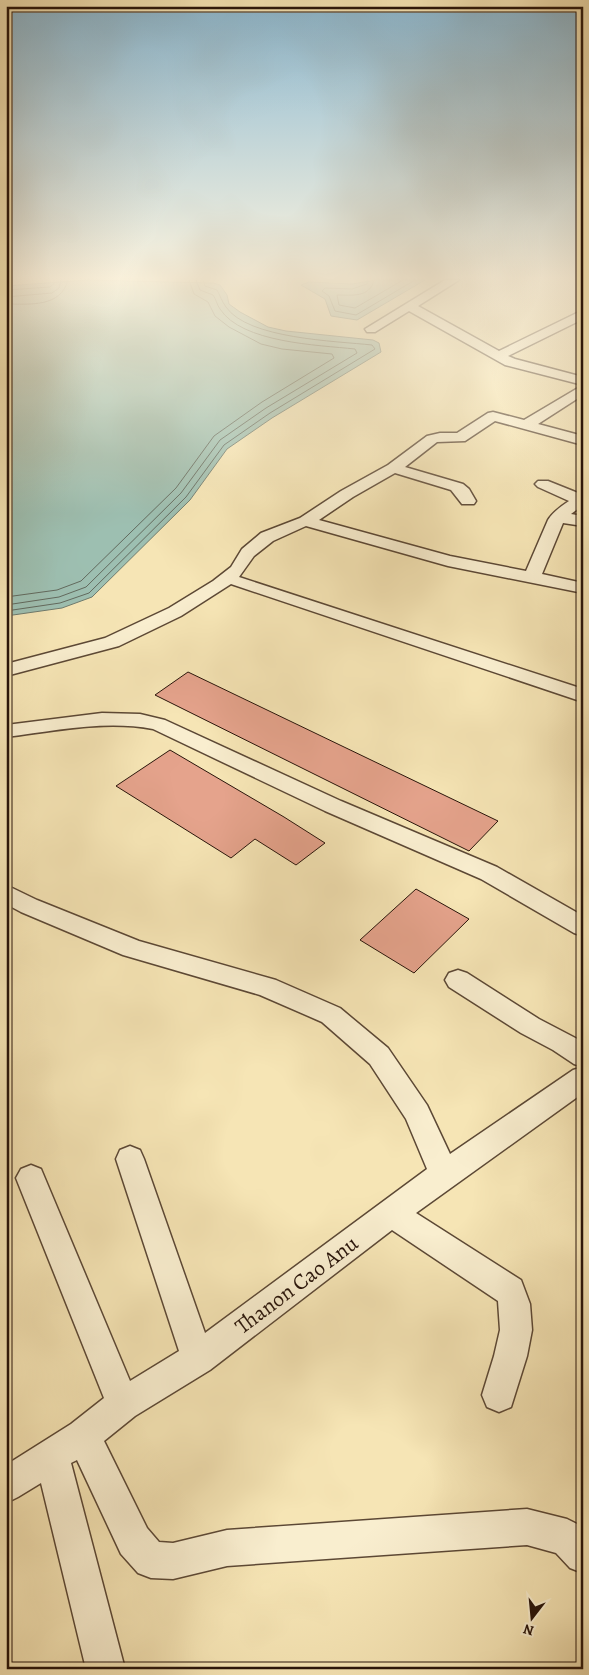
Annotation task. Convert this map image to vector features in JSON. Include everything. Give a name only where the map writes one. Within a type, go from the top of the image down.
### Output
[{"type":"street","points":[[502,358],[510,362],[583,381]]},
{"type":"street","points":[[526,425],[583,389]]},
{"type":"street","points":[[6,670],[112,642],[175,612],[219,585],[237,570],[248,553],[267,537],[306,521],[347,494],[393,468],[432,440],[440,437],[460,438],[493,416],[583,440]]},
{"type":"street","points":[[393,468],[457,487],[463,492],[468,501]]},
{"type":"street","points":[[543,484],[578,499],[577,502],[561,514],[563,517]]},
{"type":"street","points":[[531,579],[556,520],[563,517],[583,521]]},
{"type":"street","points":[[306,521],[448,561],[583,588]]},
{"type":"street","points":[[238,582],[583,696]]},
{"type":"street","points":[[6,731],[119,718],[139,719],[158,724],[333,806],[489,873],[583,927]]},
{"type":"street","points":[[6,893],[29,906],[132,948],[266,987],[331,1015],[379,1056],[417,1113],[444,1174]]},
{"type":"street","points":[[458,980],[530,1026],[562,1042],[583,1056]]},
{"type":"street","name":"Thanon Cao Anu","points":[[6,1485],[83,1436],[123,1404],[198,1358],[444,1174],[583,1078]]},
{"type":"street","points":[[130,1159],[198,1358]]},
{"type":"street","points":[[31,1178],[123,1404]]},
{"type":"street","points":[[391,1213],[510,1291],[515,1302],[517,1328],[499,1395]]},
{"type":"street","points":[[83,1436],[134,1541],[151,1560],[173,1562],[227,1548],[527,1527],[567,1537],[583,1555]]},
{"type":"street","points":[[52,1456],[106,1669]]},
{"type":"water","points":[[6,358],[371,358],[272,418],[227,449],[190,500],[92,597],[62,608],[6,616]]},
{"type":"building","points":[[188,672],[498,821],[469,851],[155,695]]},
{"type":"building","points":[[170,750],[325,843],[296,865],[255,839],[231,858],[116,786]]},
{"type":"building","points":[[416,889],[469,919],[414,973],[360,940]]}]
